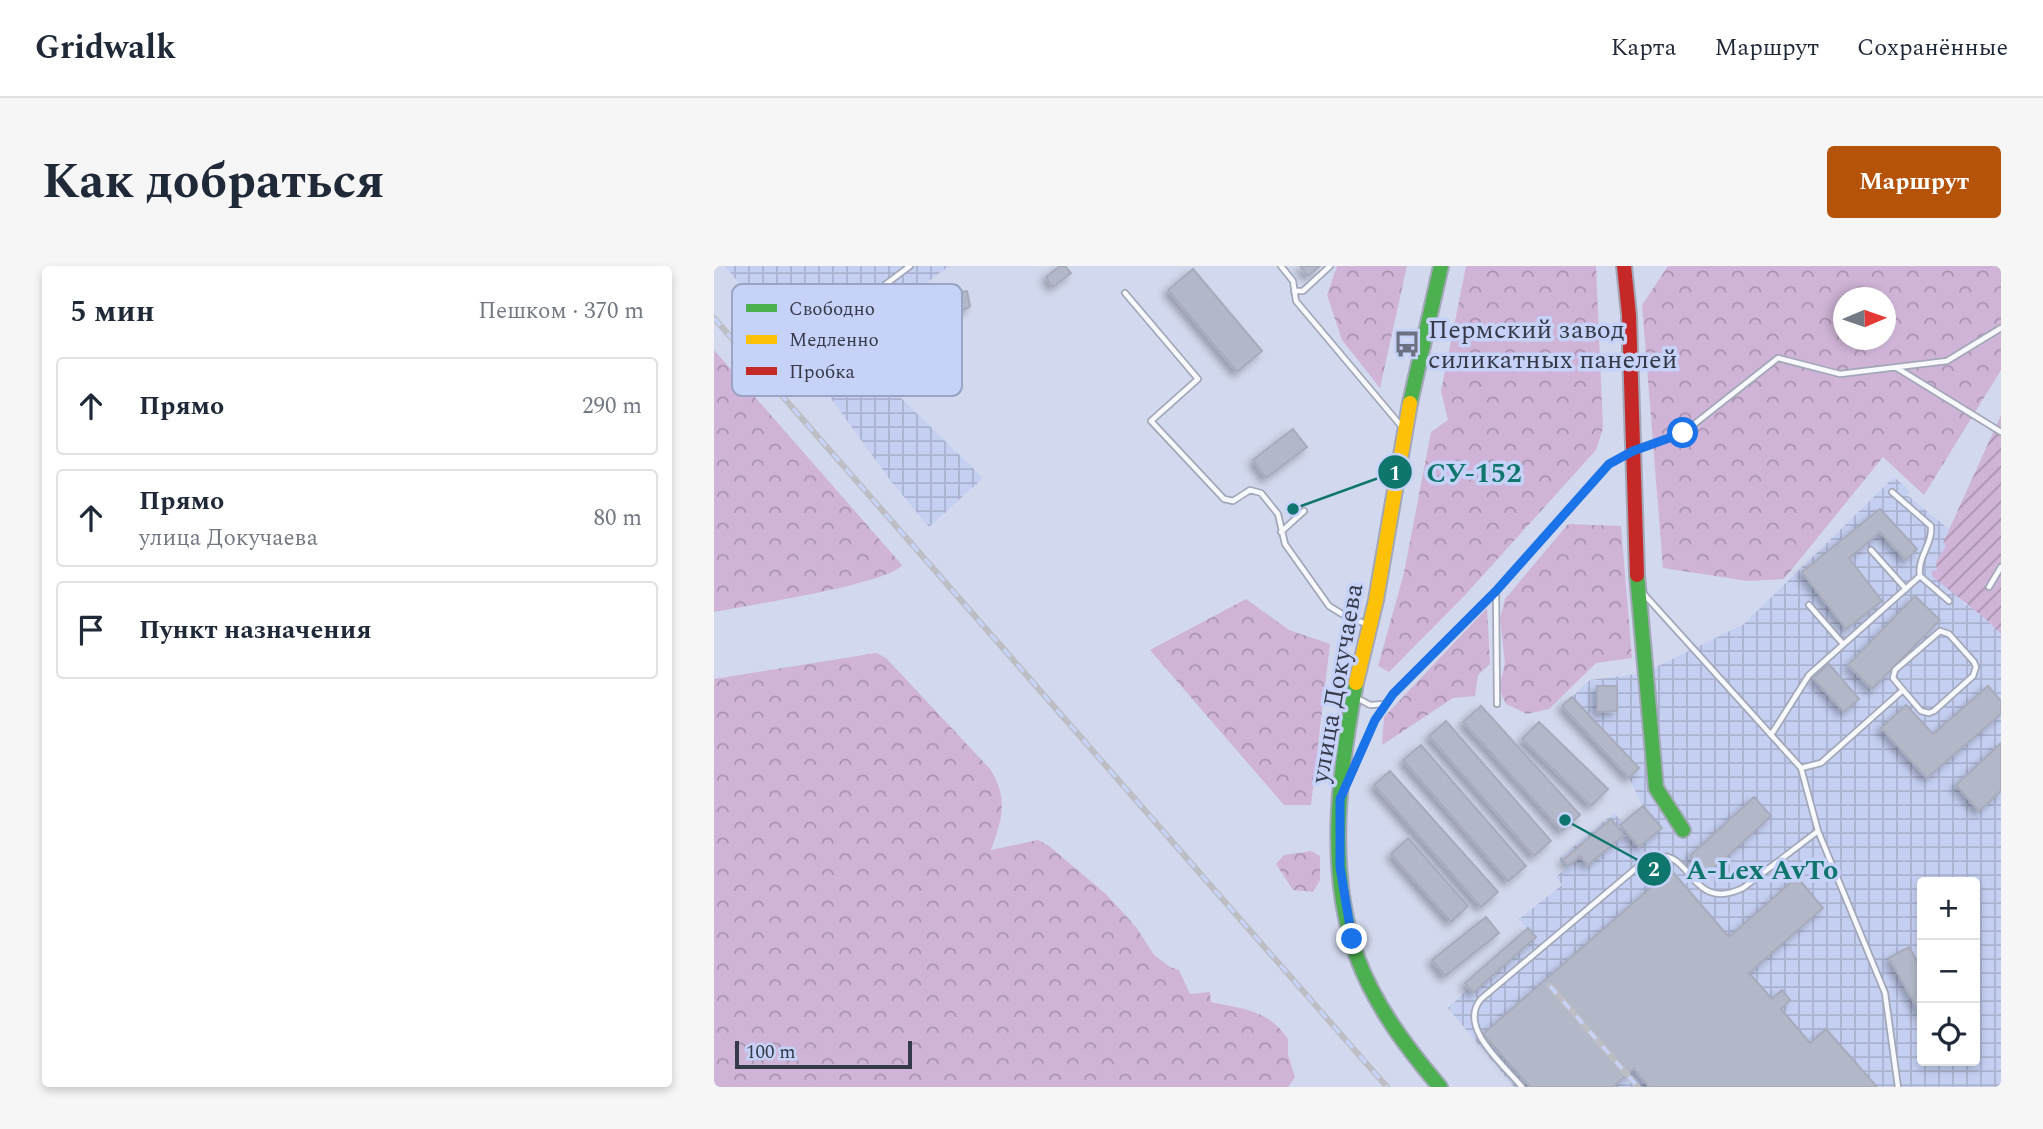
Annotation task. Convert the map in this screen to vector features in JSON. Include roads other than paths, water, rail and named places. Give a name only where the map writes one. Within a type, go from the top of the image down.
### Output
[{"type":"main road","name":"улица Докучаева","points":[[1440,1087],[1406,1047],[1359,962],[1346,914],[1340,867],[1340,799],[1354,696],[1371,626],[1405,430],[1441,266]]},
{"type":"main road","points":[[1624,266],[1629,315],[1637,587],[1657,788],[1682,830]]},
{"type":"lane","points":[[886,284],[910,266]]},
{"type":"lane","points":[[1281,266],[1293,281],[1296,301],[1405,430]]},
{"type":"lane","points":[[1294,292],[1303,290],[1330,266]]},
{"type":"lane","points":[[1125,293],[1198,379],[1151,421],[1224,499],[1233,501],[1250,490],[1261,493],[1278,514],[1285,544],[1329,606],[1371,626]]},
{"type":"lane","points":[[1340,799],[1375,720],[1393,694],[1496,591],[1609,464],[1633,451],[1683,433],[1778,358],[1840,374],[1947,361],[2001,328]]},
{"type":"lane","points":[[1896,367],[2001,432]]},
{"type":"lane","points":[[1771,735],[1809,675],[1920,576],[1920,562],[1931,535],[1931,526],[1892,492]]},
{"type":"lane","points":[[1281,532],[1304,511]]},
{"type":"lane","points":[[1871,550],[1906,589]]},
{"type":"lane","points":[[1989,587],[2001,568]]},
{"type":"lane","points":[[1920,576],[1948,601]]},
{"type":"lane","points":[[1637,587],[1801,768],[1818,831],[1885,993],[1898,1087]]},
{"type":"lane","points":[[1496,591],[1497,704]]},
{"type":"lane","points":[[1809,606],[1843,645]]},
{"type":"lane","points":[[1940,631],[1950,634],[1976,667],[1973,676],[1929,713],[1921,711],[1903,691],[1893,678],[1895,670],[1940,631]]},
{"type":"lane","points":[[1801,768],[1821,763],[1903,691]]},
{"type":"lane","points":[[1354,696],[1370,705],[1386,704]]},
{"type":"lane","points":[[1522,1087],[1476,1031],[1474,1010],[1481,999],[1655,855],[1671,857],[1681,863],[1701,888],[1711,894],[1721,895],[1743,888],[1818,831]]},
{"type":"railway","points":[[714,318],[732,339]]},
{"type":"railway","points":[[782,396],[1387,1087]]},
{"type":"railway","points":[[1550,986],[1638,1087]]},
{"type":"place","name":"Пермский завод силикатных панелей","points":[[1407,344]]},
{"type":"place","name":"СУ-152","points":[[1293,509]]},
{"type":"place","name":"A-Lex AvTo","points":[[1565,820]]}]
